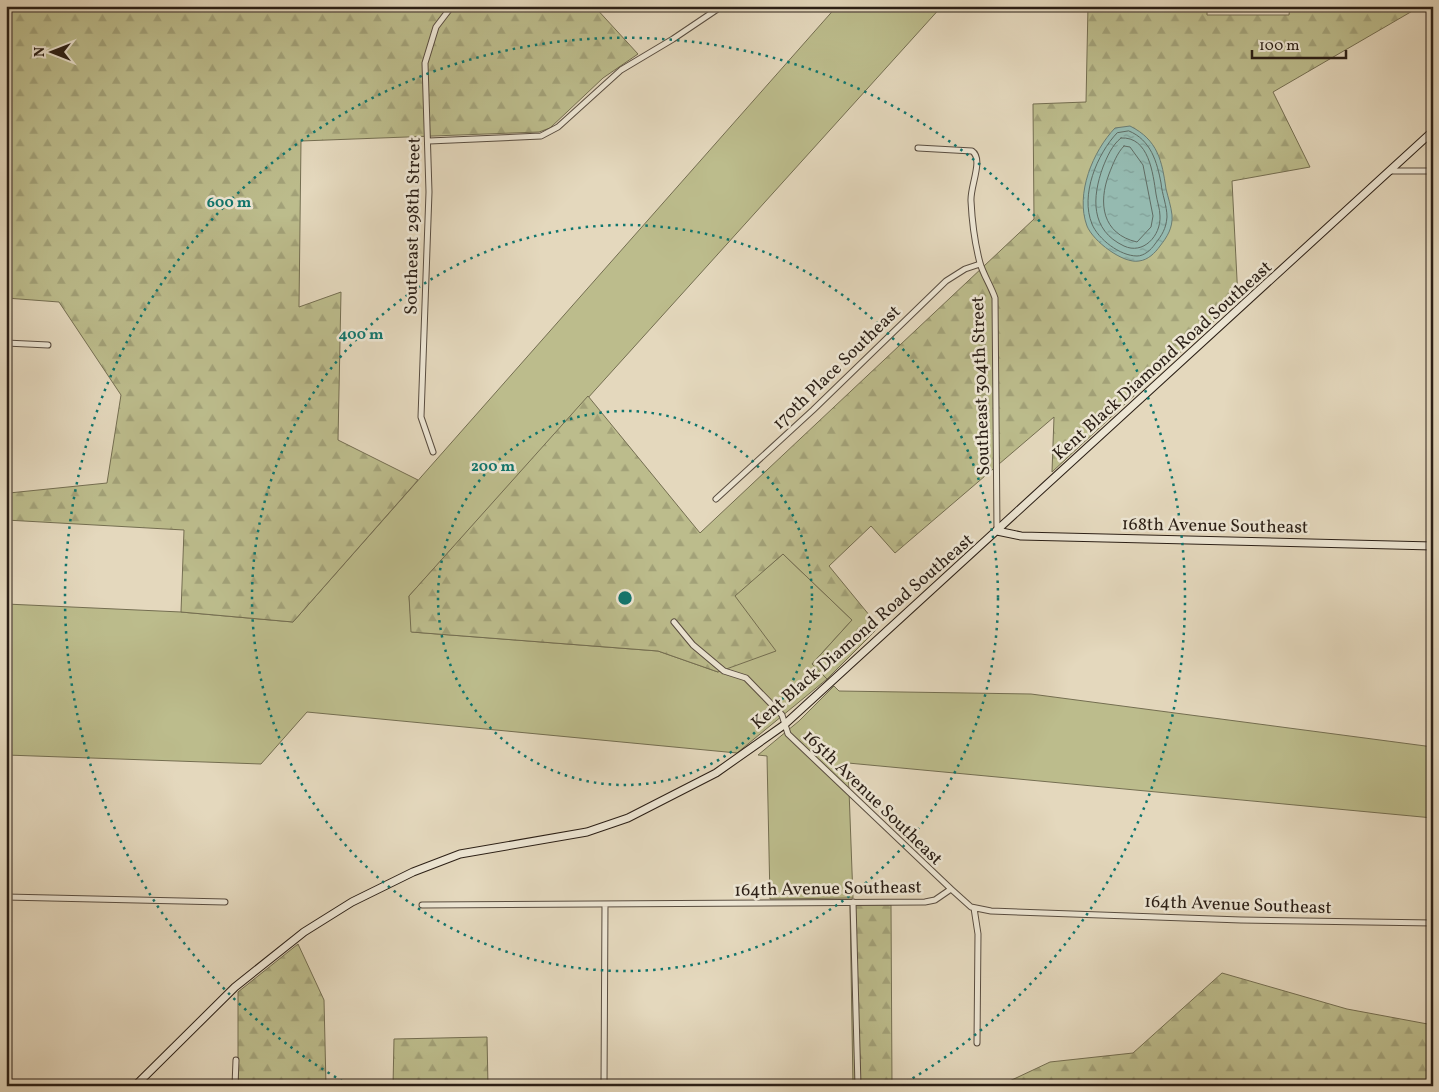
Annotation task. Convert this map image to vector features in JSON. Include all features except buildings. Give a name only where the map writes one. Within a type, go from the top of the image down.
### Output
[{"type":"street","name":"Southeast 298th Street","points":[[433,452],[421,417],[429,141],[425,63],[436,27],[452,6]]},
{"type":"street","points":[[429,141],[541,136],[558,127],[620,70],[673,39],[722,6]]},
{"type":"street","name":"Kent Black Diamond Road Southeast","points":[[135,1086],[235,987],[304,932],[352,902],[413,872],[460,854],[587,832],[628,818],[716,773],[784,724],[997,532],[1433,131]]},
{"type":"street","name":"Southeast 304th Street","points":[[918,148],[972,151],[977,154],[979,159],[972,183],[971,200],[980,264],[995,298],[997,532]]},
{"type":"street","points":[[1391,171],[1433,171]]},
{"type":"street","name":"170th Place Southeast","points":[[716,499],[813,410],[946,281],[965,269],[980,264]]},
{"type":"street","points":[[6,343],[48,345]]},
{"type":"street","name":"168th Avenue Southeast","points":[[997,532],[1021,536],[1433,546]]},
{"type":"street","name":"165th Avenue Southeast","points":[[674,622],[693,645],[724,671],[746,678],[782,715],[788,734],[951,889]]},
{"type":"street","points":[[951,889],[974,908],[978,934],[976,1043]]},
{"type":"street","name":"164th Avenue Southeast","points":[[422,905],[925,902],[935,900],[951,889]]},
{"type":"street","points":[[6,897],[225,902]]},
{"type":"street","points":[[853,902],[858,1086]]},
{"type":"street","points":[[604,1086],[605,904]]},
{"type":"street","name":"164th Avenue Southeast","points":[[974,908],[1011,912],[1241,920],[1433,923]]},
{"type":"street","points":[[235,1086],[236,1060]]},
{"type":"green space","points":[[6,6],[594,6],[638,54],[603,78],[550,128],[539,132],[301,141],[299,307],[341,292],[338,440],[418,480],[293,622],[181,612],[184,530],[6,520],[9,493],[107,483],[121,395],[59,302],[6,298]]},
{"type":"green space","points":[[837,6],[942,6],[409,596],[412,632],[658,651],[718,672],[734,596],[783,554],[852,620],[812,664],[827,679],[737,753],[307,712],[261,764],[6,755],[6,604],[181,612],[293,622]]},
{"type":"green space","points":[[1088,6],[1207,6],[1207,15],[1289,15],[1290,6],[1421,6],[1273,92],[1310,167],[1232,181],[1238,299],[1052,472],[1054,417],[895,553],[871,526],[829,566],[879,627],[827,679],[812,664],[852,620],[783,554],[735,596],[776,651],[718,672],[658,651],[411,632],[409,596],[588,396],[700,533],[1034,219],[1033,104],[1086,102]]},
{"type":"green space","points":[[834,686],[839,691],[1031,694],[1433,747],[1433,818],[848,763],[853,898],[770,899],[767,756],[758,755],[799,721]]},
{"type":"green space","points":[[850,905],[891,905],[892,1086],[853,1086]]},
{"type":"green space","points":[[298,944],[324,1000],[326,1086],[238,1086],[238,992]]},
{"type":"green space","points":[[1222,973],[1347,1009],[1433,1025],[1433,1086],[999,1086],[1050,1062],[1133,1053]]},
{"type":"green space","points":[[487,1037],[488,1086],[393,1086],[394,1039]]},
{"type":"water","points":[[1130,126],[1147,138],[1157,152],[1163,169],[1172,215],[1170,228],[1163,243],[1151,256],[1139,261],[1132,261],[1117,255],[1095,238],[1087,226],[1083,200],[1088,174],[1100,149],[1115,128]]}]
